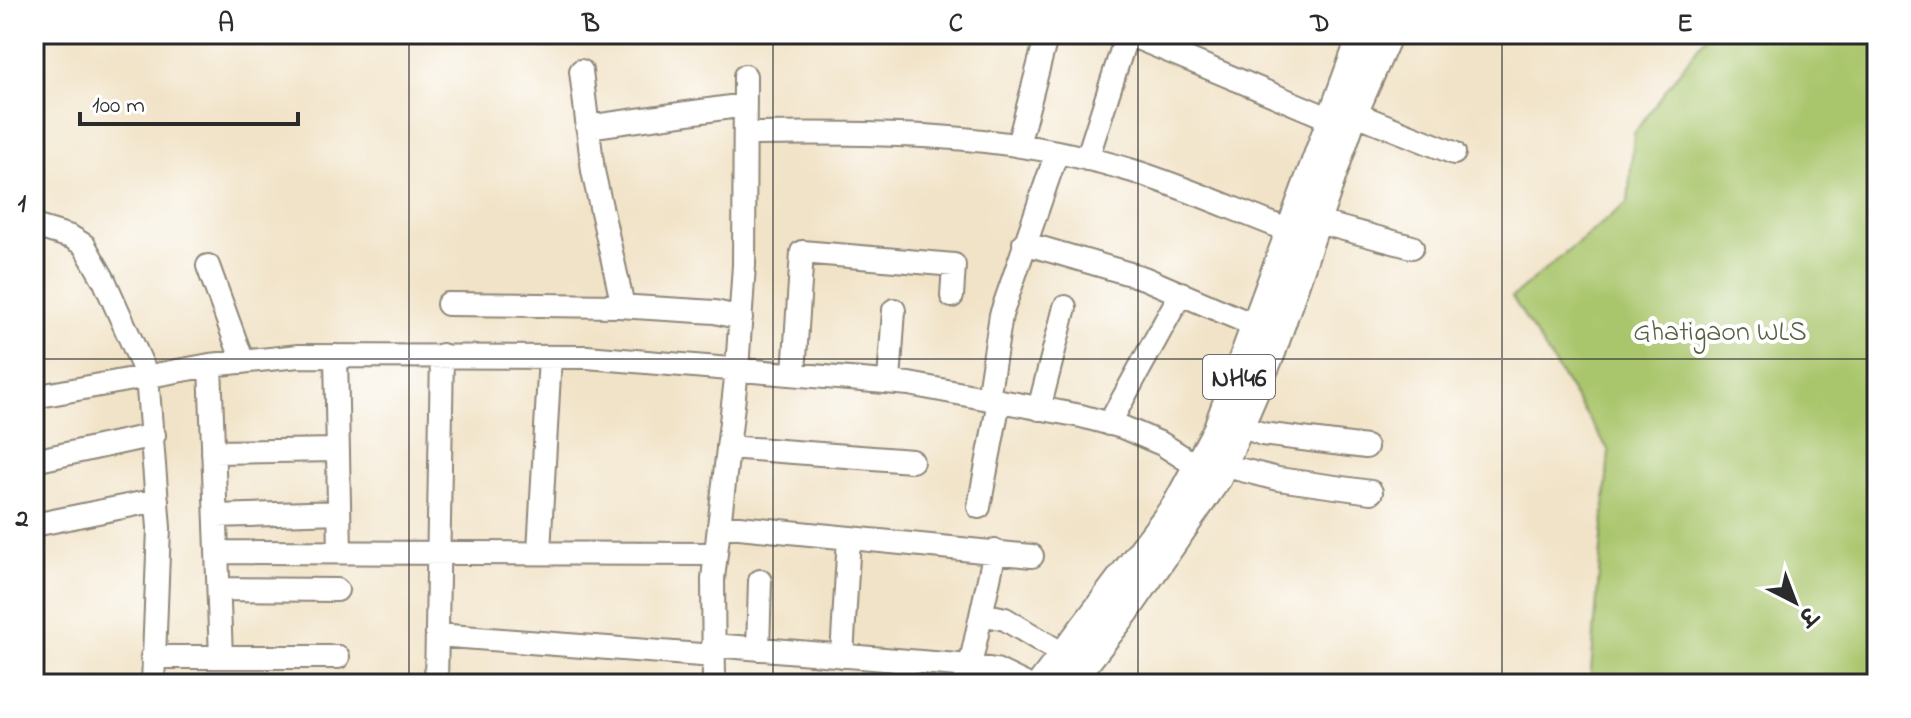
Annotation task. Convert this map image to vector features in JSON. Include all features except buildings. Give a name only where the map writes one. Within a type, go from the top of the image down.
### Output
[{"type":"highway","name":"NH46","points":[[1044,684],[1069,670],[1178,507],[1213,467],[1219,431],[1258,327],[1306,227],[1345,117],[1365,34]]},
{"type":"street","points":[[1018,145],[1047,34]]},
{"type":"street","points":[[1087,159],[1128,34],[1345,117],[1454,153]]},
{"type":"street","points":[[1345,117],[1391,34]]},
{"type":"street","points":[[581,71],[587,127],[623,306]]},
{"type":"street","points":[[714,684],[716,554],[741,318],[745,76]]},
{"type":"street","points":[[587,127],[745,105]]},
{"type":"street","points":[[745,134],[929,136],[1018,145],[1135,171],[1306,227],[1412,247]]},
{"type":"street","points":[[979,507],[994,400],[1001,315],[1057,152]]},
{"type":"street","points":[[34,226],[71,237],[84,245],[104,280],[147,376],[154,435],[159,575],[152,657],[153,684]]},
{"type":"street","points":[[1213,467],[1244,427],[1274,353],[1306,227]]},
{"type":"street","points":[[1024,243],[1144,278],[1258,327]]},
{"type":"street","points":[[794,373],[802,252],[954,265],[952,296]]},
{"type":"street","points":[[208,266],[243,362]]},
{"type":"street","points":[[1109,424],[1181,293]]},
{"type":"street","points":[[448,304],[623,306],[715,312],[741,318]]},
{"type":"street","points":[[1039,409],[1065,307]]},
{"type":"street","points":[[889,381],[894,310]]},
{"type":"street","points":[[436,684],[442,355]]},
{"type":"street","points":[[34,397],[210,365],[336,356],[550,357],[794,373],[889,381],[1039,409],[1109,424],[1213,467],[1371,492]]},
{"type":"street","points":[[336,356],[340,552]]},
{"type":"street","points":[[539,551],[550,357]]},
{"type":"street","points":[[210,365],[221,657]]},
{"type":"street","points":[[1244,427],[1262,434],[1366,447]]},
{"type":"street","points":[[34,461],[154,435]]},
{"type":"street","points":[[728,447],[912,461]]},
{"type":"street","points":[[213,452],[338,450]]},
{"type":"street","points":[[34,525],[157,500]]},
{"type":"street","points":[[216,516],[339,512]]},
{"type":"street","points":[[719,525],[1032,556]]},
{"type":"street","points":[[842,656],[849,538]]},
{"type":"street","points":[[967,675],[995,551]]},
{"type":"street","points":[[217,552],[716,554]]},
{"type":"street","points":[[758,649],[760,581]]},
{"type":"street","points":[[219,589],[337,590]]},
{"type":"street","points":[[982,614],[1005,619],[1069,670]]},
{"type":"street","points":[[437,635],[713,651],[758,649],[903,661],[967,675],[996,670],[1025,684]]},
{"type":"street","points":[[152,657],[338,657]]},
{"type":"street","points":[[902,684],[903,661]]},
{"type":"green space","name":"Ghatigaon WLS","points":[[1707,34],[1877,34],[1877,684],[1590,684],[1609,451],[1512,297],[1628,202],[1634,133]]}]
